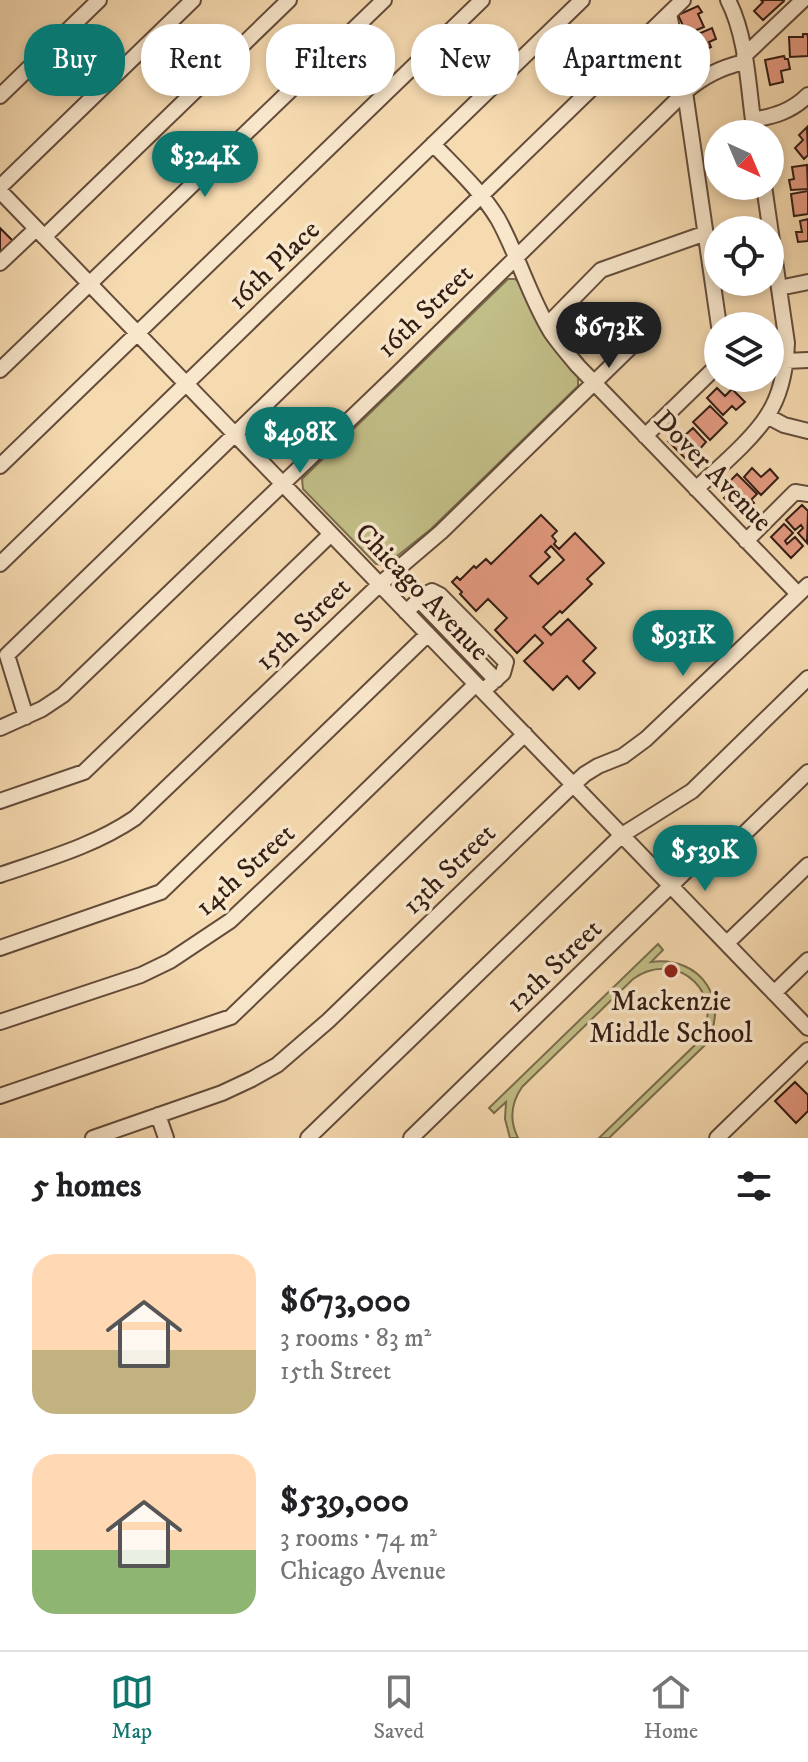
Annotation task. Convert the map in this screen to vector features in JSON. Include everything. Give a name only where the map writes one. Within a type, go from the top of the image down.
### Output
[{"type":"street","points":[[0,96],[99,0]]},
{"type":"street","points":[[0,189],[193,0]]},
{"type":"street","points":[[0,263],[40,233],[289,0]]},
{"type":"street","points":[[0,370],[384,0]]},
{"type":"street","points":[[0,466],[482,0]]},
{"type":"street","name":"16th Place","points":[[0,564],[582,0]]},
{"type":"street","points":[[26,717],[7,655],[683,0]]},
{"type":"street","points":[[728,0],[742,39],[753,120]]},
{"type":"street","points":[[744,59],[803,0]]},
{"type":"street","points":[[669,14],[671,24]]},
{"type":"street","name":"16th Street","points":[[710,74],[744,59]]},
{"type":"street","points":[[769,120],[808,95]]},
{"type":"street","name":"16th Street","points":[[0,728],[42,709],[63,695],[681,96]]},
{"type":"street","points":[[686,96],[704,220]]},
{"type":"street","name":"Dover Avenue","points":[[433,144],[497,217],[548,324],[563,348],[746,541],[803,589]]},
{"type":"street","points":[[606,170],[617,182]]},
{"type":"street","name":"Chicago Avenue","points":[[0,189],[808,1028]]},
{"type":"street","points":[[548,324],[601,270],[704,234]]},
{"type":"street","points":[[784,287],[808,282]]},
{"type":"street","points":[[696,489],[758,429],[775,401],[786,361],[787,343],[780,296]]},
{"type":"street","name":"15th Street","points":[[0,875],[88,844],[135,818],[380,584],[441,532],[647,331]]},
{"type":"street","points":[[786,361],[808,360]]},
{"type":"street","points":[[645,436],[704,379]]},
{"type":"street","points":[[767,416],[784,425],[808,431]]},
{"type":"street","points":[[746,541],[795,492],[808,494]]},
{"type":"street","points":[[0,801],[84,772],[331,534]]},
{"type":"street","name":"13th Street","points":[[93,1138],[222,1093],[252,1079],[289,1055],[585,774],[623,756],[646,739],[803,589]]},
{"type":"street","name":"14th Street","points":[[0,1022],[141,975],[170,961],[230,921],[480,688],[503,673],[506,662],[440,595],[432,591],[406,612]]},
{"type":"street","points":[[0,948],[161,892],[428,634]]},
{"type":"street","points":[[308,1138],[622,835],[692,791],[808,678]]},
{"type":"street","points":[[0,1096],[231,1017],[525,734]]},
{"type":"street","name":"12th Street","points":[[411,1138],[671,886],[700,861],[745,833],[808,772]]},
{"type":"street","points":[[727,943],[808,865]]},
{"type":"street","points":[[774,993],[808,960]]},
{"type":"street","points":[[717,1138],[808,1050]]},
{"type":"street","points":[[158,1115],[166,1138]]},
{"type":"shaded area","points":[[508,279],[515,279],[521,284],[558,353],[578,376],[578,386],[431,529],[386,565],[376,564],[303,489],[302,479]]},
{"type":"shaded area","points":[[658,944],[663,950],[651,962],[684,966],[707,985],[715,1013],[705,1045],[609,1138],[599,1138],[697,1043],[706,1026],[707,1009],[703,994],[695,982],[682,973],[667,969],[650,971],[633,979],[522,1087],[512,1112],[518,1138],[510,1138],[505,1119],[506,1102],[494,1113],[489,1108]]},
{"type":"building","points":[[761,0],[784,1],[763,20],[754,11],[763,2]]},
{"type":"building","points":[[698,6],[703,24],[682,24],[678,15]]},
{"type":"building","points":[[710,29],[716,39],[710,42]]},
{"type":"building","points":[[803,34],[808,37],[808,56],[790,57],[789,37],[803,37]]},
{"type":"building","points":[[784,56],[790,69],[781,71],[783,82],[770,85],[765,60]]},
{"type":"building","points":[[807,127],[808,155],[804,159],[795,148],[803,140],[799,135]]},
{"type":"building","points":[[807,165],[808,189],[791,190],[789,180],[794,179],[792,167]]},
{"type":"building","points":[[808,191],[808,214],[794,216],[791,194]]},
{"type":"building","points":[[808,219],[808,241],[798,242],[796,232],[802,232],[800,221]]},
{"type":"building","points":[[0,228],[13,241],[0,254]]},
{"type":"building","points":[[713,392],[721,392],[725,396],[735,392],[745,402],[736,410],[732,406],[723,415],[707,398]]},
{"type":"building","points":[[710,406],[727,423],[710,440],[693,422]]},
{"type":"building","points":[[693,428],[706,442],[685,458],[668,441],[678,432],[683,437]]},
{"type":"building","points":[[752,468],[761,477],[770,469],[778,478],[761,495],[744,477]]},
{"type":"building","points":[[737,474],[757,494],[743,517],[724,498],[734,488],[729,482]]},
{"type":"building","points":[[802,505],[808,511],[807,543],[798,533],[803,528],[801,525],[795,530],[786,520]]},
{"type":"building","points":[[541,515],[557,531],[552,536],[559,549],[575,533],[604,563],[587,579],[592,584],[543,627],[551,635],[568,619],[596,648],[583,661],[595,673],[579,689],[567,676],[553,690],[524,661],[543,643],[535,635],[517,653],[495,630],[507,618],[488,599],[476,611],[452,582],[457,577],[460,580],[486,559],[491,564]],"holes":[[[551,546],[564,560],[538,584],[530,576],[550,557],[545,552]]]},
{"type":"building","points":[[784,524],[793,533],[785,541],[787,544],[795,537],[803,546],[791,558],[771,537]]},
{"type":"building","points":[[795,1082],[808,1095],[808,1111],[796,1123],[775,1101]]},
{"type":"place","name":"Mackenzie Middle School","points":[[671,971]]}]
